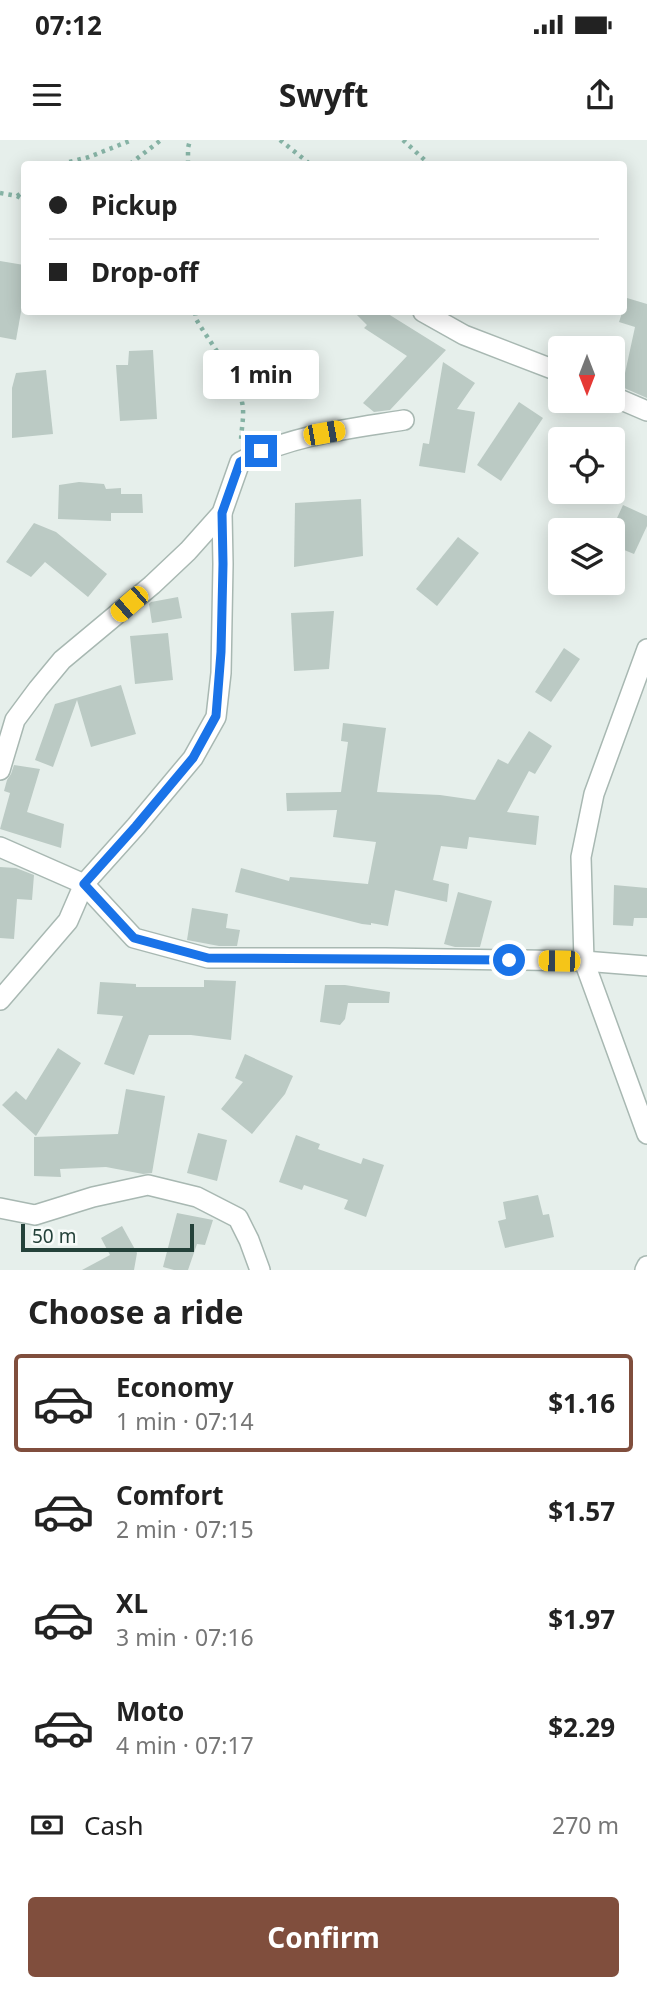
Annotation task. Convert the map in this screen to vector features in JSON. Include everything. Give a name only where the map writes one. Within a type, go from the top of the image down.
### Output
[{"type":"street","points":[[428,315],[464,335],[548,367]]},
{"type":"street","points":[[625,402],[647,411]]},
{"type":"street","points":[[0,1000],[68,921],[84,884],[193,758],[216,716],[221,652],[222,513],[240,462],[261,451],[324,433],[404,420]]},
{"type":"street","points":[[0,770],[15,720],[62,660],[188,551],[222,513]]},
{"type":"street","points":[[647,649],[594,794],[581,857],[584,961],[647,1134]]},
{"type":"street","points":[[0,848],[84,884],[134,938],[208,958],[584,961],[647,966]]},
{"type":"street","points":[[0,1208],[35,1215],[93,1197],[148,1185],[197,1197],[238,1218],[260,1270]]},
{"type":"path","points":[[73,161],[132,140]]},
{"type":"path","points":[[134,161],[161,140]]},
{"type":"path","points":[[188,161],[190,140]]},
{"type":"path","points":[[280,140],[306,161]]},
{"type":"path","points":[[403,140],[426,161]]},
{"type":"path","points":[[0,192],[21,197]]},
{"type":"path","points":[[196,315],[233,379],[242,401],[240,462]]},
{"type":"building","points":[[0,261],[21,264],[21,312],[16,340],[0,337]]},
{"type":"building","points":[[627,298],[647,304],[647,398],[625,388],[625,373],[635,327],[619,322],[621,315],[627,315]]},
{"type":"building","points":[[357,315],[390,315],[446,350],[390,410],[374,412],[363,403],[407,356],[364,328],[367,325]]},
{"type":"building","points":[[153,350],[157,419],[120,421],[116,365],[128,365],[129,351]]},
{"type":"building","points":[[443,362],[475,383],[457,409],[475,412],[465,473],[419,466],[423,443],[429,444]]},
{"type":"building","points":[[46,370],[53,434],[12,438],[12,388],[16,373]]},
{"type":"building","points":[[519,402],[543,418],[501,481],[477,465]]},
{"type":"building","points":[[79,482],[104,484],[106,489],[121,488],[121,494],[142,494],[143,513],[111,513],[111,521],[58,519],[59,485]]},
{"type":"building","points":[[361,499],[363,556],[294,567],[295,503]]},
{"type":"building","points":[[623,505],[647,516],[647,526],[634,554],[625,550],[625,518],[617,518]]},
{"type":"building","points":[[34,523],[56,532],[107,574],[88,597],[45,562],[31,577],[6,562]]},
{"type":"building","points":[[458,537],[479,553],[437,606],[416,589]]},
{"type":"building","points":[[178,597],[182,618],[152,623],[151,602]]},
{"type":"building","points":[[334,611],[329,669],[294,671],[291,613]]},
{"type":"building","points":[[168,633],[173,680],[135,684],[130,636]]},
{"type":"building","points":[[564,648],[580,659],[551,702],[535,692]]},
{"type":"building","points":[[121,685],[136,734],[91,747],[77,700],[53,767],[35,760],[55,704]]},
{"type":"building","points":[[343,723],[386,728],[377,792],[440,795],[475,800],[498,759],[508,764],[529,731],[552,746],[535,774],[529,771],[507,812],[539,816],[536,845],[469,837],[467,849],[441,846],[433,880],[449,884],[447,902],[395,890],[388,926],[362,924],[235,892],[241,868],[289,881],[290,877],[368,884],[376,842],[333,837],[337,810],[287,811],[286,793],[341,792],[348,742],[341,741]]},
{"type":"building","points":[[14,765],[40,769],[27,812],[64,824],[61,848],[0,829],[10,793],[4,791]]},
{"type":"building","points":[[0,867],[16,868],[34,875],[32,900],[17,899],[14,939],[0,938]]},
{"type":"building","points":[[614,885],[647,888],[647,918],[634,918],[633,926],[613,925]]},
{"type":"building","points":[[458,892],[492,901],[480,947],[444,944]]},
{"type":"building","points":[[192,908],[228,914],[226,928],[240,930],[237,946],[219,946],[187,940]]},
{"type":"building","points":[[204,980],[236,981],[231,1040],[191,1035],[149,1035],[134,1075],[104,1064],[123,1016],[97,1014],[100,982],[136,984],[136,987],[204,987]]},
{"type":"building","points":[[325,985],[345,985],[390,992],[389,1003],[348,1003],[345,1019],[340,1025],[320,1022]]},
{"type":"building","points":[[58,1048],[81,1063],[36,1136],[2,1105],[16,1091],[26,1100]]},
{"type":"building","points":[[245,1054],[293,1076],[285,1094],[252,1134],[221,1109],[243,1082],[235,1078]]},
{"type":"building","points":[[126,1089],[165,1096],[152,1173],[143,1174],[106,1167],[60,1169],[61,1177],[34,1176],[34,1137],[118,1134]]},
{"type":"building","points":[[198,1133],[227,1140],[217,1181],[187,1173]]},
{"type":"building","points":[[296,1135],[320,1144],[318,1149],[361,1164],[363,1158],[384,1165],[366,1217],[344,1209],[348,1200],[304,1185],[302,1190],[279,1182]]},
{"type":"building","points":[[538,1195],[543,1215],[549,1214],[554,1237],[505,1248],[498,1221],[506,1219],[503,1202]]},
{"type":"building","points":[[177,1213],[213,1220],[205,1245],[197,1244],[188,1270],[163,1267]]},
{"type":"building","points":[[122,1226],[137,1253],[134,1270],[82,1270],[110,1255],[101,1238]]},
{"type":"route","points":[[261,451],[240,462],[222,513],[221,673],[216,716],[193,758],[84,884],[134,938],[208,958],[509,960]]}]
